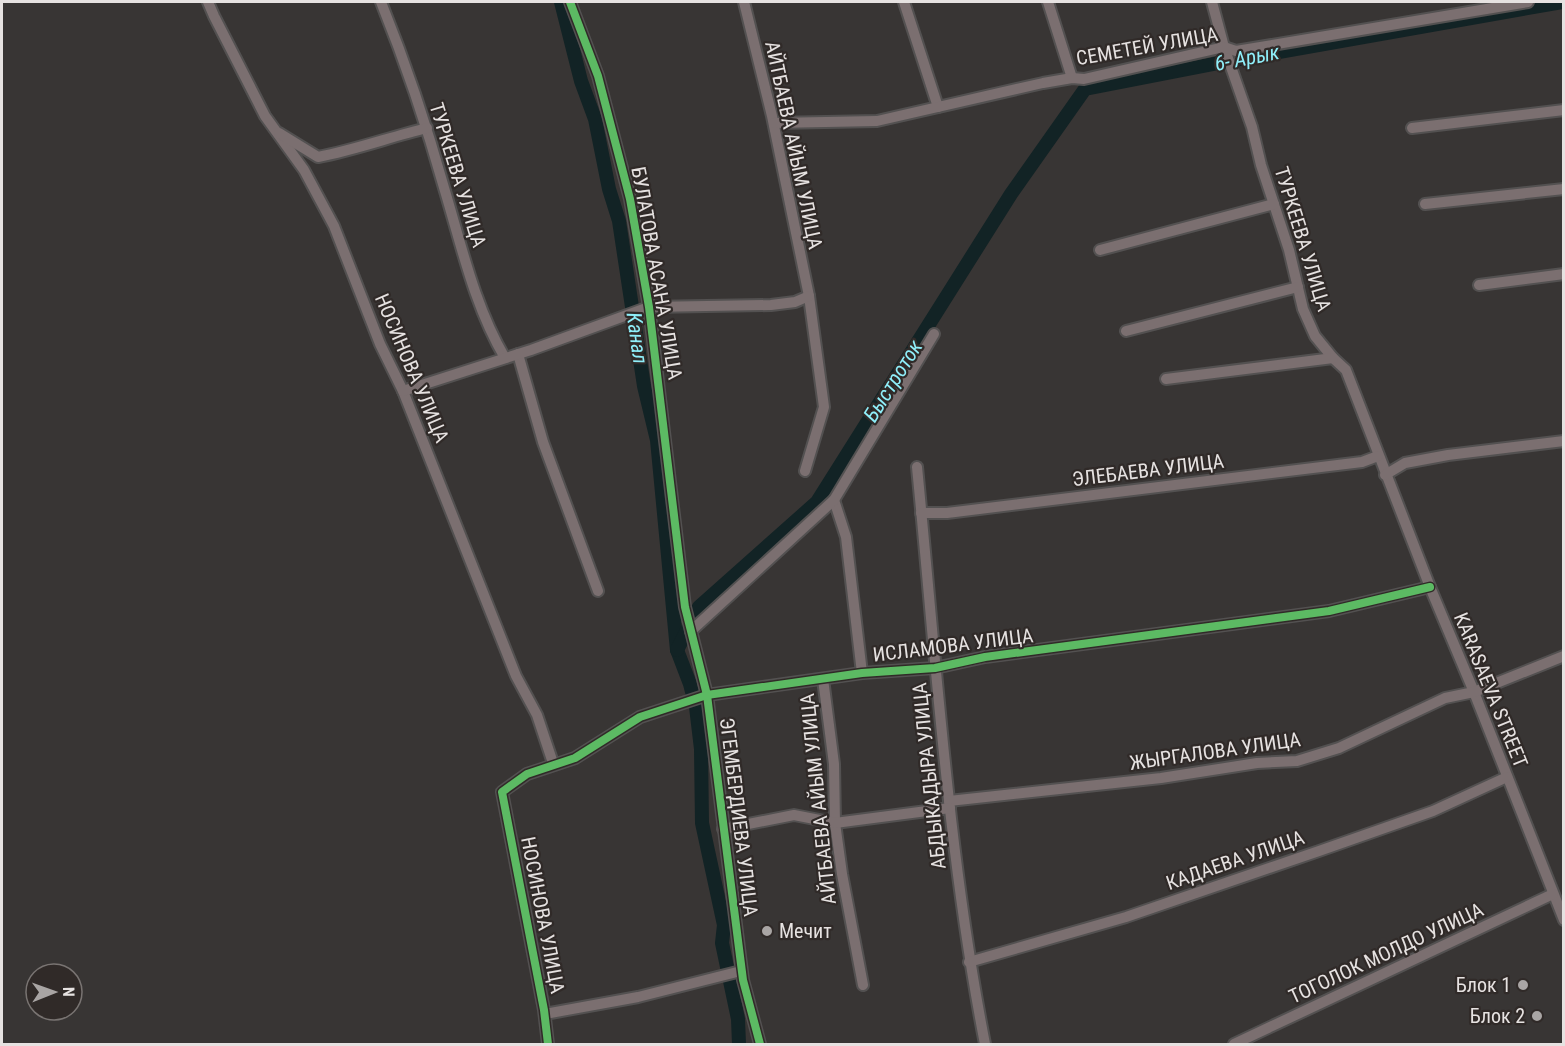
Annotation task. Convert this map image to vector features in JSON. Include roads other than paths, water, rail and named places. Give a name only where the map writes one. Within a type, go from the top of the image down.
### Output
[{"type":"street","name":"НОСИНОВА УЛИЦА","points":[[208,2],[265,116],[304,170],[334,226],[380,344],[403,391],[516,676],[537,715],[553,763]]},
{"type":"street","name":"ТУРКЕЕВА УЛИЦА","points":[[381,2],[400,48],[427,128],[482,311],[505,358]]},
{"type":"street","name":"БУЛАТОВА АСАНА УЛИЦА","points":[[570,2],[598,76],[627,188],[649,307],[667,450]]},
{"type":"street","name":"АЙТБАЕВА АЙЫМ УЛИЦА","points":[[744,2],[774,123],[808,296],[824,407],[805,471]]},
{"type":"street","points":[[904,2],[938,107]]},
{"type":"street","points":[[1048,2],[1072,78]]},
{"type":"street","name":"ТУРКЕЕВА УЛИЦА","points":[[1212,2],[1224,47],[1252,128],[1261,165],[1289,250],[1303,309],[1315,336],[1346,370],[1385,475]]},
{"type":"street","name":"СЕМЕТЕЙ УЛИЦА","points":[[774,123],[877,121],[1072,78],[1084,79],[1224,47],[1236,51],[1528,2]]},
{"type":"street","points":[[1412,128],[1563,110]]},
{"type":"street","points":[[276,132],[318,157],[346,152],[427,128]]},
{"type":"street","points":[[1425,204],[1563,189]]},
{"type":"street","points":[[1100,250],[1274,204]]},
{"type":"street","points":[[1479,285],[1563,274]]},
{"type":"street","points":[[1126,331],[1298,287]]},
{"type":"street","points":[[403,391],[518,354],[649,307],[771,305],[795,302],[808,296]]},
{"type":"street","points":[[691,631],[834,500],[934,334]]},
{"type":"street","points":[[518,354],[543,442],[598,591]]},
{"type":"street","points":[[1166,379],[1333,358]]},
{"type":"street","points":[[1385,475],[1405,463],[1448,455],[1563,441]]},
{"type":"street","name":"ЭГЕМБЕРДИЕВА УЛИЦА","points":[[667,450],[685,607],[707,695],[741,971],[760,1044]]},
{"type":"street","name":"ЭЛЕБАЕВА УЛИЦА","points":[[921,513],[947,513],[1362,462],[1378,456]]},
{"type":"street","name":"АБДЫКАДЫРА УЛИЦА","points":[[917,467],[950,804],[969,962],[985,1044]]},
{"type":"street","name":"KARASAEVA STREET","points":[[1385,475],[1474,692],[1563,920]]},
{"type":"street","points":[[834,500],[846,537],[862,673]]},
{"type":"street","name":"ИСЛАМОВА УЛИЦА","points":[[502,792],[527,774],[553,763],[575,758],[640,717],[707,695],[862,673],[935,668],[985,657],[1329,611],[1430,587]]},
{"type":"street","name":"ЖЫРГАЛОВА УЛИЦА","points":[[723,829],[794,816],[835,823],[950,804],[1161,778],[1257,763],[1297,760],[1339,748],[1446,698],[1474,692],[1563,656]]},
{"type":"street","name":"АЙТБАЕВА АЙЫМ УЛИЦА","points":[[823,679],[834,764],[835,823],[863,985]]},
{"type":"street","name":"КАДАЕВА УЛИЦА","points":[[969,962],[1126,916],[1308,855],[1433,811],[1507,777]]},
{"type":"street","name":"НОСИНОВА УЛИЦА","points":[[502,792],[545,1014],[548,1044]]},
{"type":"street","name":"ТОГОЛОК МОЛДО УЛИЦА","points":[[1234,1044],[1553,894]]},
{"type":"street","points":[[545,1014],[638,997],[741,971]]},
{"type":"waterway","name":"Канал","points":[[561,2],[581,81],[595,119],[609,189],[619,221],[644,386],[657,440],[677,650],[696,707],[701,749],[702,823],[724,925],[722,943],[738,1019],[739,1044]]},
{"type":"waterway","name":"Быстроток","points":[[677,650],[699,607],[817,502],[1011,194],[1085,89],[1562,2]]},
{"type":"place","name":"Мечит","points":[[767,931]]},
{"type":"place","name":"Блок 1","points":[[1523,985]]},
{"type":"place","name":"Блок 2","points":[[1537,1016]]},
{"type":"water label","name":"6- Арык","points":[[1247,58]]}]
